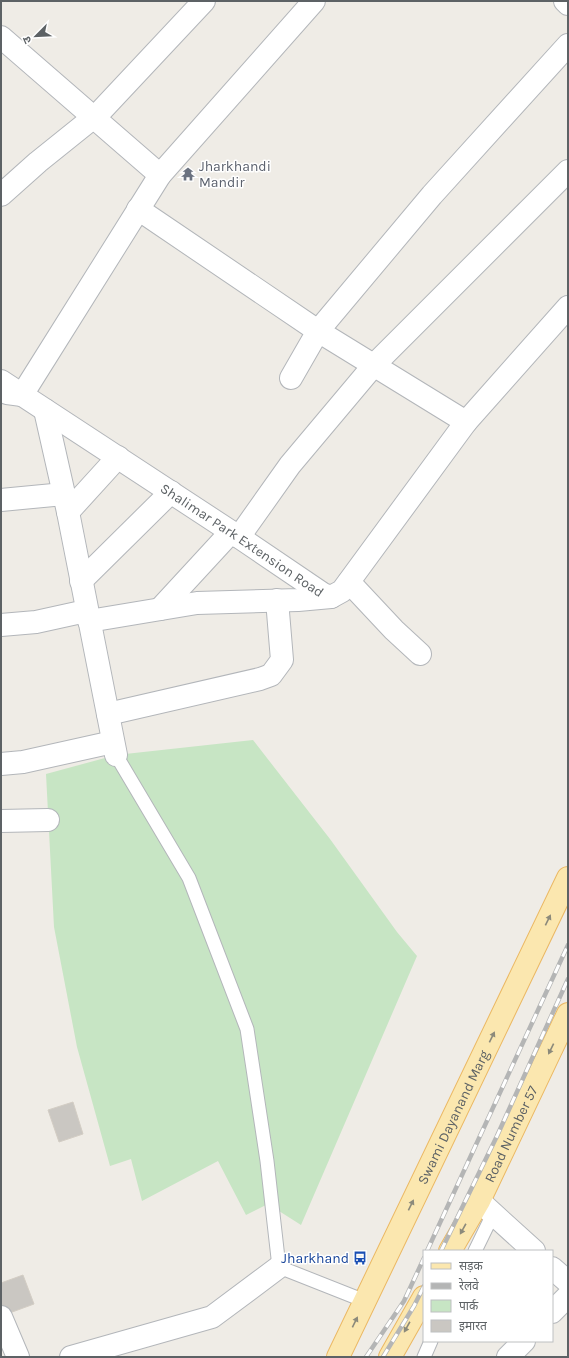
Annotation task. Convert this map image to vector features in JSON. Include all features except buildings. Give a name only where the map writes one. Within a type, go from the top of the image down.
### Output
[{"type":"main road","name":"Swami Dayanand Marg","points":[[338,1357],[568,878]]},
{"type":"main road","name":"Road Number 57","points":[[451,1250],[486,1208],[568,1014]]},
{"type":"main road","points":[[390,1357],[423,1299]]},
{"type":"street","points":[[1,195],[93,117],[204,1]]},
{"type":"street","points":[[1,393],[22,395],[160,175],[314,1]]},
{"type":"street","points":[[565,1],[568,4]]},
{"type":"street","points":[[1,37],[160,175]]},
{"type":"street","points":[[291,378],[318,331],[432,195],[568,45]]},
{"type":"street","points":[[160,609],[235,534],[290,465],[374,365],[568,171]]},
{"type":"street","points":[[138,209],[318,331],[466,422]]},
{"type":"street","name":"Shalimar Park Extension Road","points":[[1,381],[235,534],[323,594],[331,597],[342,592],[466,422],[568,307]]},
{"type":"street","points":[[1,764],[114,749],[66,503],[45,410]]},
{"type":"street","points":[[1,500],[66,503],[118,457]]},
{"type":"street","points":[[81,581],[171,492]]},
{"type":"street","points":[[349,582],[394,630],[420,654]]},
{"type":"street","points":[[1,625],[160,609],[197,603],[298,600],[331,597]]},
{"type":"street","points":[[108,714],[260,679],[271,675],[282,660],[277,600]]},
{"type":"street","points":[[1,822],[48,820]]},
{"type":"street","points":[[486,1208],[533,1250]]},
{"type":"street","points":[[71,1357],[212,1318],[278,1267]]},
{"type":"street","points":[[553,1269],[568,1282]]},
{"type":"street","points":[[553,1311],[568,1296]]},
{"type":"street","points":[[1,1317],[18,1357]]},
{"type":"street","points":[[508,1357],[523,1342]]},
{"type":"lane","points":[[114,749],[189,878],[247,1029],[267,1161],[278,1267],[365,1301]]},
{"type":"lane","points":[[475,1250],[486,1208]]},
{"type":"lane","points":[[424,1357],[431,1342]]},
{"type":"green space","points":[[253,740],[330,839],[397,932],[417,956],[301,1225],[268,1204],[246,1215],[218,1161],[142,1201],[131,1159],[110,1166],[77,1047],[54,927],[46,774],[116,755]]},
{"type":"railway","points":[[427,1250],[568,945]]},
{"type":"railway","points":[[441,1250],[497,1136],[568,979]]},
{"type":"railway","points":[[366,1357],[404,1301],[423,1260]]},
{"type":"railway","points":[[383,1357],[414,1306],[423,1288]]},
{"type":"place","name":"Jharkhandi Mandir","points":[[188,174]]},
{"type":"place","name":"Jharkhand","points":[[360,1258]]}]
